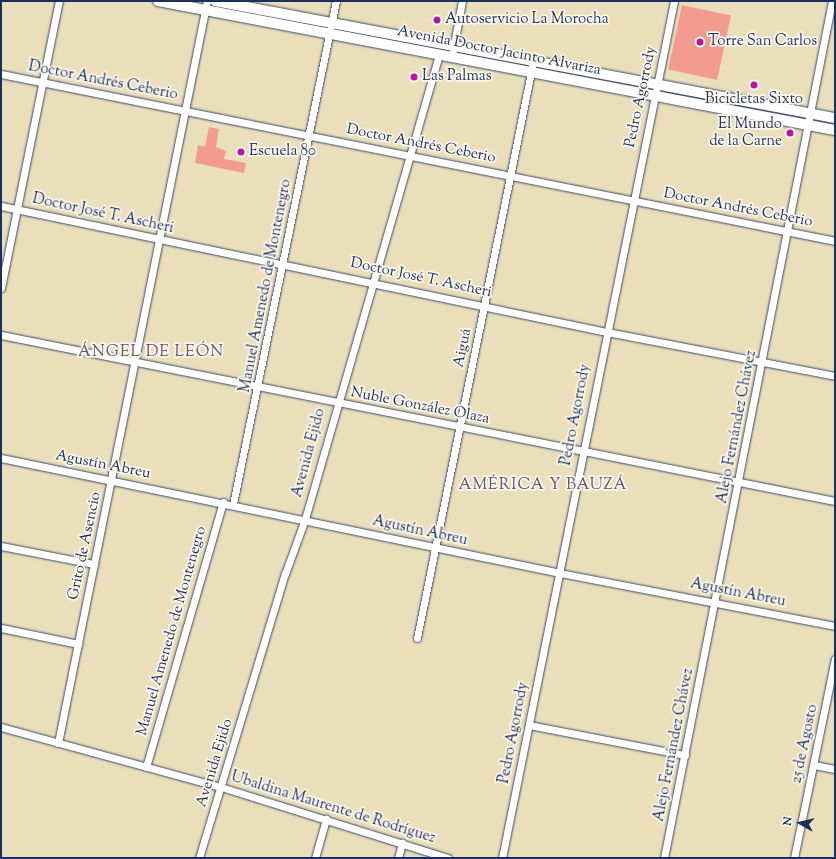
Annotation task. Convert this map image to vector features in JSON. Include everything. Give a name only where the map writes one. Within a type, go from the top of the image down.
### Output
[{"type":"main road","name":"Avenida Doctor Jacinto Alvariza","points":[[158,1],[207,6],[330,34],[452,56],[654,97],[835,130]]},
{"type":"main road","name":"Avenida Doctor Jacinto Alvariza","points":[[215,1],[835,118]]},
{"type":"street","points":[[1,288],[59,1]]},
{"type":"street","name":"Manuel Amenedo de Montenegro","points":[[233,504],[284,264],[336,1]]},
{"type":"street","points":[[452,56],[462,1]]},
{"type":"street","name":"Pedro Agorrody","points":[[502,858],[560,573],[606,332],[674,1]]},
{"type":"street","name":"Alejo Fernández Chávez","points":[[664,858],[810,125],[832,1]]},
{"type":"street","name":"Grito de Asencio","points":[[58,743],[207,6]]},
{"type":"street","name":"Avenida Ejido","points":[[199,858],[285,574],[305,519],[337,402],[439,54]]},
{"type":"street","name":"Aiguá","points":[[417,638],[512,175],[533,62]]},
{"type":"street","name":"Doctor Andrés Ceberio","points":[[1,74],[410,154],[835,241]]},
{"type":"street","name":"Doctor José T. Ascheri","points":[[1,206],[485,305],[606,332],[835,376]]},
{"type":"street","name":"Nuble González Olaza","points":[[1,335],[460,426],[582,452],[835,501]]},
{"type":"street","name":"Agustín Abreu","points":[[1,458],[233,504],[560,573],[835,626]]},
{"type":"street","name":"Manuel Amenedo de Montenegro","points":[[146,767],[223,502]]},
{"type":"street","points":[[1,546],[94,564]]},
{"type":"street","points":[[1,628],[78,644]]},
{"type":"street","name":"25 de Agosto","points":[[794,858],[835,659]]},
{"type":"street","points":[[529,725],[685,755]]},
{"type":"street","name":"Ubaldina Maurente de Rodríguez","points":[[1,727],[221,787],[448,858]]},
{"type":"street","points":[[814,766],[835,769]]},
{"type":"street","points":[[315,858],[326,819]]},
{"type":"street","points":[[398,858],[402,843]]},
{"type":"green space","points":[[669,91],[799,116],[799,117],[668,93]]},
{"type":"building","name":"Torre San Carlos","points":[[682,5],[731,15],[717,80],[668,70]]},
{"type":"building","points":[[209,127],[219,129],[216,147],[226,151],[224,159],[246,163],[244,173],[195,163],[198,145],[205,147]]},
{"type":"place","name":"Autoservicio La Morocha","points":[[437,20]]},
{"type":"place","name":"Torre San Carlos","points":[[700,42]]},
{"type":"place","name":"Las Palmas","points":[[414,77]]},
{"type":"place","name":"Bicicletas Sixto","points":[[754,85]]},
{"type":"place","name":"El Mundo de la Carne","points":[[790,133]]},
{"type":"place","name":"Escuela 80","points":[[241,152]]},
{"type":"district","name":"ÁNGEL DE LEÓN","points":[[151,353]]},
{"type":"district","name":"AMÉRICA Y BAUZÁ","points":[[543,486]]}]
